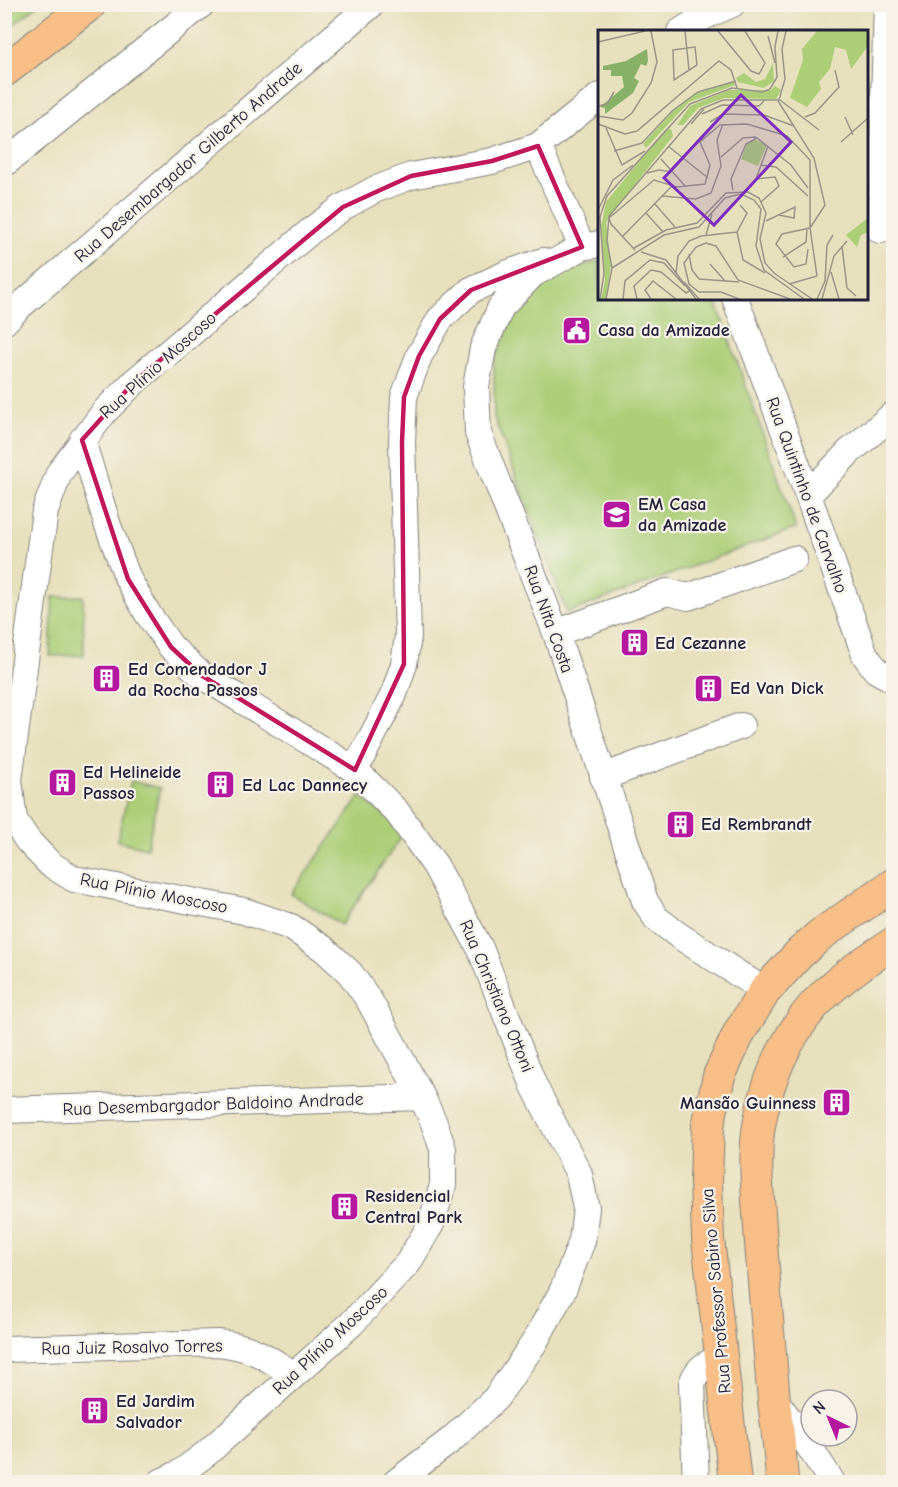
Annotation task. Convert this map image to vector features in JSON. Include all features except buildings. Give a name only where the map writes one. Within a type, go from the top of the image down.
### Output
[{"type":"main road","points":[[4,71],[90,4]]},
{"type":"main road","name":"Rua Professor Sabino Silva","points":[[735,1482],[708,1239],[706,1180],[708,1126],[719,1076],[740,1031],[765,991],[820,934],[894,884]]},
{"type":"main road","points":[[782,1482],[756,1165],[758,1132],[776,1067],[787,1043],[804,1017],[852,971],[894,943]]},
{"type":"street","points":[[4,164],[202,4]]},
{"type":"street","name":"Rua Desembargador Gilberto Andrade","points":[[4,322],[372,4]]},
{"type":"street","points":[[683,30],[705,16],[732,4]]},
{"type":"street","points":[[880,230],[887,4]]},
{"type":"street","name":"Rua Plínio Moscoso","points":[[161,1482],[180,1473],[207,1453],[351,1324],[408,1263],[431,1224],[443,1185],[443,1149],[422,1097],[369,999],[350,973],[324,949],[291,927],[244,911],[74,879],[50,864],[28,841],[14,820],[9,780],[45,511],[59,473],[105,411],[134,382],[313,229],[343,207],[374,190],[411,176],[492,161],[538,146],[598,98]]},
{"type":"street","points":[[355,770],[394,694],[404,664],[408,636],[402,442],[404,397],[419,356],[440,319],[471,290],[506,274],[591,245],[538,146]]},
{"type":"street","name":"Rua Nita Costa","points":[[591,245],[533,274],[501,307],[483,348],[476,387],[478,433],[556,633],[645,901],[656,918],[678,935],[765,991]]},
{"type":"street","name":"Rua Quintinho de Carvalho","points":[[736,300],[865,655],[876,670],[894,680]]},
{"type":"street","points":[[808,495],[849,452],[894,414]]},
{"type":"street","name":"Rua Christiano Ottoni","points":[[82,440],[107,522],[128,579],[147,614],[171,647],[201,675],[355,770],[397,812],[435,865],[480,948],[534,1086],[579,1174],[586,1208],[582,1241],[563,1290],[534,1343],[496,1398],[451,1440],[396,1482]]},
{"type":"street","points":[[556,633],[667,592],[688,597],[794,559]]},
{"type":"street","points":[[603,777],[741,726]]},
{"type":"street","name":"Rua Desembargador Baldoino Andrade","points":[[4,1110],[422,1097]]},
{"type":"street","name":"Rua Juiz Rosalvo Torres","points":[[4,1365],[31,1349],[218,1343],[241,1345],[254,1350],[293,1374]]},
{"type":"street","points":[[4,1349],[31,1349]]},
{"type":"street","points":[[696,1482],[692,1384],[696,1373],[706,1363],[721,1358]]},
{"type":"street","points":[[774,1399],[805,1440],[832,1482]]},
{"type":"highlighted area","points":[[538,146],[582,247],[471,290],[440,319],[419,356],[404,397],[402,442],[404,664],[355,770],[201,675],[171,647],[128,579],[82,440],[134,382],[343,207],[411,176],[492,161]]},
{"type":"green space","points":[[5,4],[38,4],[38,5],[5,31]]},
{"type":"green space","points":[[598,261],[598,300],[715,300],[796,528],[567,613],[494,417],[494,361],[517,309],[561,273]]},
{"type":"green space","points":[[83,596],[84,655],[50,656],[53,597]]},
{"type":"green space","points":[[131,781],[160,788],[147,848],[117,841]]},
{"type":"green space","points":[[360,797],[406,830],[341,925],[291,894]]},
{"type":"place","name":"Casa da Amizade","points":[[577,330]]},
{"type":"place","name":"EM Casa da Amizade","points":[[617,514]]},
{"type":"place","name":"Ed Cezanne","points":[[634,643]]},
{"type":"place","name":"Ed Comendador J da Rocha Passos","points":[[107,679]]},
{"type":"place","name":"Ed Van Dick","points":[[709,688]]},
{"type":"place","name":"Ed Helineide Passos","points":[[62,782]]},
{"type":"place","name":"Ed Lac Dannecy","points":[[221,785]]},
{"type":"place","name":"Ed Rembrandt","points":[[680,824]]},
{"type":"place","name":"Mansão Guinness","points":[[837,1103]]},
{"type":"place","name":"Residencial Central Park","points":[[344,1206]]},
{"type":"place","name":"Ed Jardim Salvador","points":[[95,1411]]}]
